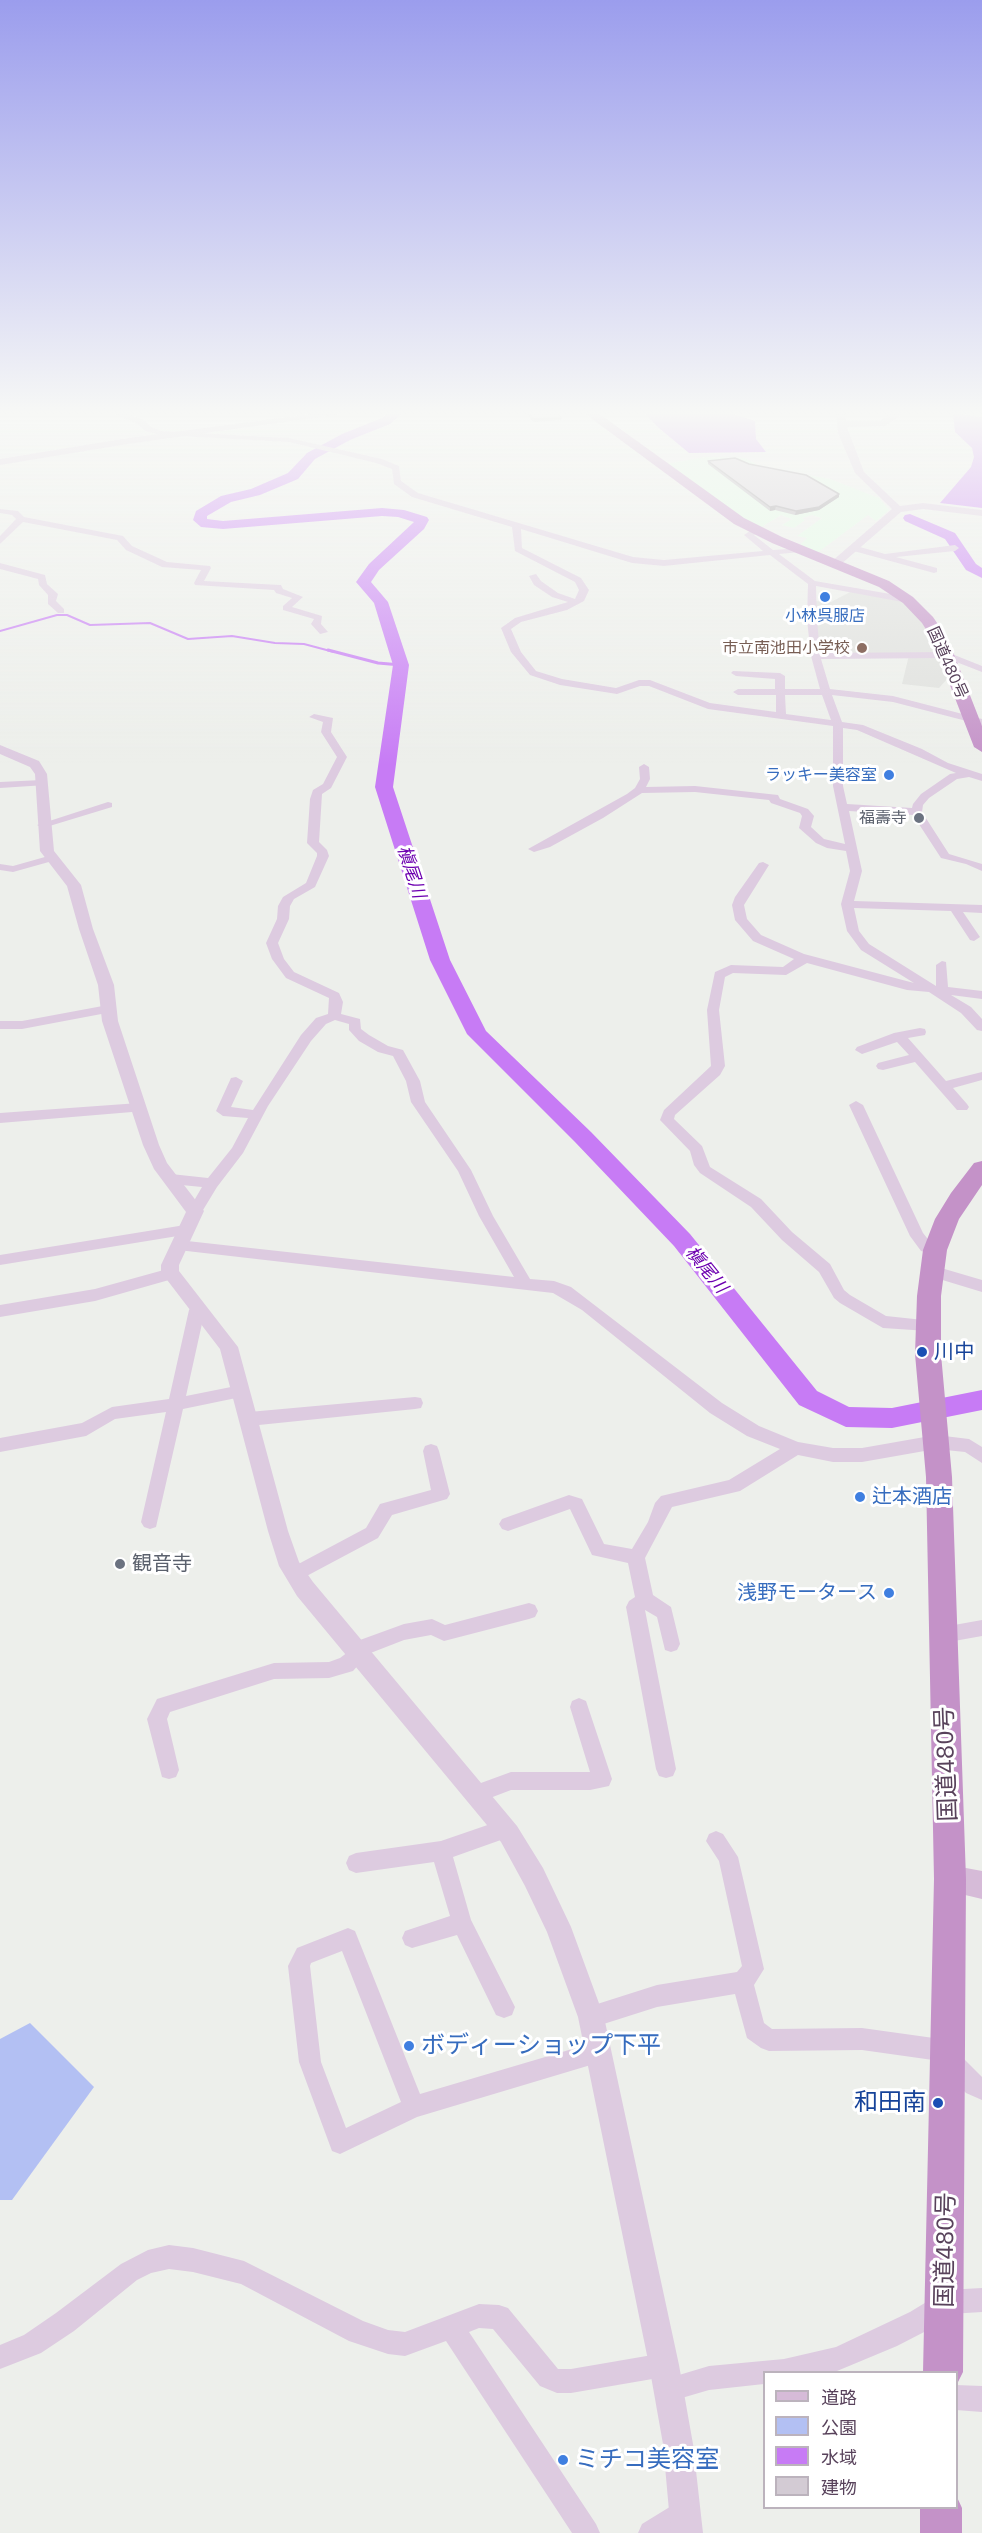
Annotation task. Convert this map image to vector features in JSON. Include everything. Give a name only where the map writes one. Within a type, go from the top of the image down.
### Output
[{"type":"highway","name":"国道480号","points":[[751,528],[884,584],[908,600],[928,620],[947,655],[977,720],[982,747]]},
{"type":"highway","name":"国道480号","points":[[944,2371],[950,1879],[936,1435],[928,1325],[933,1260],[947,1219],[982,1169]]},
{"type":"highway","points":[[941,2509],[941,2533]]},
{"type":"main road","points":[[950,1879],[982,1885]]},
{"type":"street","points":[[0,541],[12,528]]},
{"type":"street","points":[[69,528],[120,538],[129,548],[165,565],[207,568],[198,583],[278,587],[279,591],[298,597],[286,608],[319,618],[316,624],[323,632]]},
{"type":"street","points":[[516,528],[518,549],[536,556],[578,580],[583,586],[582,596],[564,608],[518,620],[506,627],[516,652],[525,667],[533,674],[571,684],[617,691],[639,683],[650,683],[700,704],[838,724],[873,732],[982,778]]},
{"type":"street","points":[[527,528],[642,562],[664,563],[798,549]]},
{"type":"street","points":[[812,583],[823,581],[838,567],[835,564],[876,528]]},
{"type":"street","points":[[756,531],[748,535],[812,583],[908,600]]},
{"type":"street","points":[[853,548],[934,570]]},
{"type":"street","points":[[882,556],[955,548]]},
{"type":"street","points":[[0,566],[42,577],[43,585],[53,594],[51,602],[60,611]]},
{"type":"street","points":[[533,576],[537,583],[555,595],[575,602]]},
{"type":"street","points":[[812,583],[812,620],[816,656],[825,692],[838,724],[837,777],[856,871],[847,904],[853,931],[858,940],[939,991],[966,1010],[982,1027]]},
{"type":"street","points":[[816,656],[947,655],[982,669]]},
{"type":"street","points":[[736,673],[780,676],[781,716]]},
{"type":"street","points":[[738,692],[825,692],[904,701],[977,720]]},
{"type":"street","points":[[314,717],[329,720],[326,732],[342,757],[327,786],[317,792],[315,799],[313,843],[323,856],[311,885],[289,897],[284,906],[284,919],[272,943],[278,959],[290,975],[335,996],[337,1002],[334,1016]]},
{"type":"street","points":[[0,749],[35,764],[41,774],[43,825],[47,851],[74,885],[86,929],[106,985],[108,1009],[122,1059],[151,1145],[160,1165],[195,1210]]},
{"type":"street","points":[[639,790],[645,779],[644,767]]},
{"type":"street","points":[[969,774],[954,776],[925,796],[918,804],[917,812],[945,856],[970,862],[982,868]]},
{"type":"street","points":[[0,784],[42,783]]},
{"type":"street","points":[[534,849],[546,845],[599,816],[639,790],[695,789],[774,797],[775,801],[804,812],[808,816],[805,828],[820,841],[831,846],[851,848]]},
{"type":"street","points":[[43,825],[108,805]]},
{"type":"street","points":[[843,807],[917,812]]},
{"type":"street","points":[[0,867],[13,868],[52,858]]},
{"type":"street","points":[[763,865],[738,905],[741,920],[757,938],[807,959],[907,986],[982,995]]},
{"type":"street","points":[[847,904],[982,909]]},
{"type":"street","points":[[955,908],[974,937]]},
{"type":"street","points":[[807,959],[797,962],[786,971],[731,969],[719,975],[713,1010],[718,1066],[716,1072],[669,1113],[667,1120],[698,1149],[701,1166],[756,1203],[787,1236],[825,1268],[839,1294],[845,1299],[883,1322],[928,1325]]},
{"type":"street","points":[[939,991],[942,965]]},
{"type":"street","points":[[0,1026],[22,1025],[108,1009]]},
{"type":"street","points":[[525,1283],[486,1216],[464,1170],[418,1102],[413,1081],[398,1053],[383,1049],[364,1038],[355,1030],[355,1022],[334,1016],[321,1021],[306,1038],[257,1115],[238,1150],[212,1183],[195,1210],[170,1265],[171,1274],[197,1310],[229,1347],[278,1531],[295,1574],[505,1829],[534,1877],[558,1927],[591,2017],[596,2053],[664,2365],[678,2444],[686,2522],[651,2533]]},
{"type":"street","points":[[862,1050],[899,1036],[920,1032]]},
{"type":"street","points":[[899,1036],[962,1107]]},
{"type":"street","points":[[883,1066],[918,1057]]},
{"type":"street","points":[[944,1086],[982,1076]]},
{"type":"street","points":[[236,1081],[223,1111],[257,1115]]},
{"type":"street","points":[[856,1105],[917,1236],[926,1246],[933,1260],[982,1286]]},
{"type":"street","points":[[0,1118],[139,1108]]},
{"type":"street","points":[[171,1179],[212,1183]]},
{"type":"street","points":[[0,1260],[182,1238],[525,1283],[566,1291],[716,1408],[753,1431],[796,1448],[833,1455],[862,1455],[936,1435],[969,1446],[982,1455]]},
{"type":"street","points":[[0,1311],[95,1295],[171,1274]]},
{"type":"street","points":[[150,1522],[197,1310]]},
{"type":"street","points":[[0,1445],[86,1429],[112,1413],[177,1404],[241,1391]]},
{"type":"street","points":[[249,1419],[415,1403]]},
{"type":"street","points":[[645,1600],[636,1557],[656,1524],[661,1508],[667,1501],[734,1486],[796,1448]]},
{"type":"street","points":[[295,1574],[372,1533],[386,1509],[441,1494],[431,1451]]},
{"type":"street","points":[[508,1524],[569,1502],[576,1504],[598,1550],[636,1557]]},
{"type":"street","points":[[645,1600],[665,1613],[671,1644]]},
{"type":"street","points":[[645,1600],[635,1607],[666,1769]]},
{"type":"street","points":[[169,1770],[157,1719],[164,1705],[274,1671],[329,1670],[346,1665],[358,1652],[404,1632],[432,1628],[444,1633],[529,1611]]},
{"type":"street","points":[[943,1635],[982,1628]]},
{"type":"street","points":[[477,1794],[511,1781],[602,1779],[579,1707]]},
{"type":"street","points":[[356,1863],[441,1851],[505,1829]]},
{"type":"street","points":[[591,2017],[657,1996],[743,1982],[753,1969],[728,1857],[716,1841]]},
{"type":"street","points":[[441,1851],[462,1923],[504,2007]]},
{"type":"street","points":[[412,1938],[462,1923]]},
{"type":"street","points":[[414,2107],[348,1938],[304,1955],[299,1966],[310,2062],[340,2143],[414,2107],[596,2053]]},
{"type":"street","points":[[743,1982],[755,2030],[769,2040],[862,2039],[948,2055],[974,2085],[982,2089]]},
{"type":"street","points":[[0,2357],[32,2344],[49,2333],[129,2271],[148,2262],[169,2257],[194,2260],[244,2273],[358,2332],[388,2342],[405,2344],[480,2316],[499,2318],[549,2377],[557,2381],[571,2381],[664,2365]]},
{"type":"street","points":[[784,2371],[837,2359],[898,2332],[946,2302],[982,2300]]},
{"type":"street","points":[[451,2327],[587,2533]]},
{"type":"street","points":[[668,2390],[709,2378],[763,2372]]},
{"type":"street","points":[[958,2397],[982,2399]]},
{"type":"shaded area","points":[[808,528],[850,528],[817,553],[799,546],[807,538],[797,536]]},
{"type":"shaded area","points":[[854,590],[906,602],[928,627],[949,677],[939,688],[902,684],[909,655],[819,655],[815,601],[831,602]]},
{"type":"green space","points":[[30,2023],[94,2087],[12,2200],[0,2200],[0,2039]]},
{"type":"waterway","name":"槇尾川","points":[[417,528],[374,567],[363,582],[381,602],[401,665],[384,787],[440,960],[477,1034],[583,1137],[682,1240],[808,1398],[846,1417],[892,1418],[982,1400]]},
{"type":"waterway","points":[[933,528],[950,536],[971,567],[982,574]]},
{"type":"waterway","points":[[0,631],[57,615],[67,615],[90,625],[150,623],[188,639],[232,636],[275,643],[304,644],[334,652]]},
{"type":"waterway","points":[[328,650],[378,663],[401,665]]},
{"type":"place","name":"小林呉服店","points":[[825,597]]},
{"type":"place","name":"市立南池田小学校","points":[[862,648]]},
{"type":"place","name":"ラッキー美容室","points":[[889,775]]},
{"type":"place","name":"福壽寺","points":[[919,818]]},
{"type":"place","name":"川中","points":[[922,1352]]},
{"type":"place","name":"辻本酒店","points":[[860,1497]]},
{"type":"place","name":"観音寺","points":[[120,1564]]},
{"type":"place","name":"浅野モータース","points":[[889,1593]]},
{"type":"place","name":"ボディーショップ下平","points":[[409,2046]]},
{"type":"place","name":"和田南","points":[[938,2103]]},
{"type":"place","name":"ミチコ美容室","points":[[563,2460]]}]
